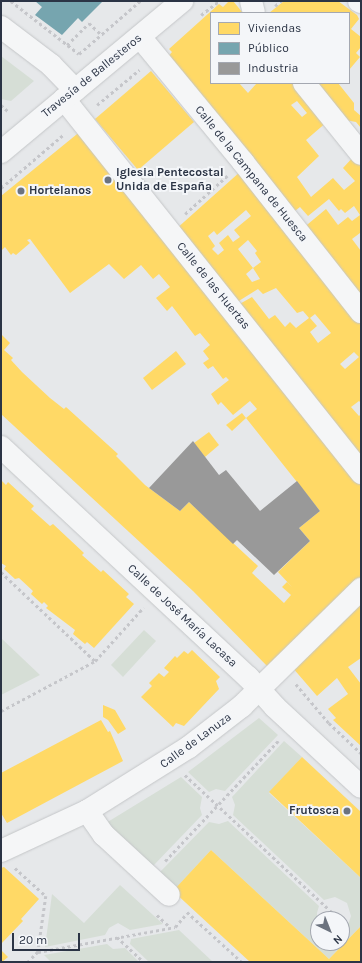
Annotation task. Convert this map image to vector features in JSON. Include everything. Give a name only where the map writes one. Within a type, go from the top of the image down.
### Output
[{"type":"street","name":"Travesía de Ballesteros","points":[[1,152],[182,1]]},
{"type":"street","points":[[251,1],[254,12]]},
{"type":"street","name":"Calle de las Huertas","points":[[1,27],[51,65],[69,95],[168,229],[361,473]]},
{"type":"street","name":"Calle de la Campana de Huesca","points":[[140,37],[243,162],[361,312]]},
{"type":"street","points":[[305,84],[361,154]]},
{"type":"street","name":"Calle de José María Lacasa","points":[[1,447],[259,689],[361,787]]},
{"type":"street","name":"Calle de Lanuza","points":[[5,857],[87,811],[189,747],[242,706],[361,589]]},
{"type":"street","points":[[87,811],[104,836],[169,895]]},
{"type":"path","points":[[11,1],[79,54],[140,1]]},
{"type":"path","points":[[67,45],[89,23],[101,35]]},
{"type":"path","points":[[1,105],[8,111]]},
{"type":"path","points":[[168,229],[231,173]]},
{"type":"path","points":[[1,572],[95,661]]},
{"type":"path","points":[[1,711],[95,661],[145,606],[140,601]]},
{"type":"path","points":[[292,680],[329,723],[361,753]]},
{"type":"path","points":[[149,877],[281,738]]},
{"type":"path","points":[[181,771],[331,911]]},
{"type":"path","points":[[5,857],[46,896],[38,952]]},
{"type":"path","points":[[169,895],[242,962]]},
{"type":"path","points":[[28,962],[38,952],[175,927],[188,912]]},
{"type":"path","points":[[117,937],[144,962]]},
{"type":"shaded area","points":[[1,56],[34,81],[11,101],[1,99]]},
{"type":"shaded area","points":[[144,630],[156,641],[123,677],[111,665]]},
{"type":"shaded area","points":[[1,638],[40,675],[1,695]]},
{"type":"shaded area","points":[[259,718],[278,735],[225,791],[216,789],[209,792],[188,772]]},
{"type":"shaded area","points":[[284,741],[302,757],[269,793],[361,878],[361,926],[350,937],[351,916],[347,903],[335,897],[324,900],[233,815],[235,805],[232,797]]},
{"type":"shaded area","points":[[181,777],[202,797],[200,808],[202,815],[153,866],[106,823]]},
{"type":"shaded area","points":[[228,821],[319,906],[318,911],[310,911],[310,941],[211,850],[177,887],[160,872],[209,822],[219,824]]},
{"type":"shaded area","points":[[120,885],[163,924],[130,930],[118,923],[109,928],[105,935],[45,947],[52,894],[84,923]]},
{"type":"shaded area","points":[[179,930],[213,962],[149,962],[130,944],[131,939]]},
{"type":"shaded area","points":[[107,944],[113,949],[125,948],[139,962],[51,962],[44,955]]},
{"type":"shaded area","points":[[320,951],[337,951],[329,959]]},
{"type":"building: Viviendas","points":[[229,1],[233,1],[242,12],[210,12],[219,4],[223,7]]},
{"type":"building: Viviendas","points":[[284,1],[338,1],[357,15],[359,19],[351,29],[361,37],[361,47],[356,53],[360,57],[350,69],[350,12],[270,12]]},
{"type":"building: Viviendas","points":[[210,12],[210,84],[240,84],[248,93],[256,84],[299,84],[328,121],[306,140],[319,156],[297,177],[311,197],[333,178],[344,190],[355,181],[343,168],[355,155],[361,162],[361,234],[360,233],[352,239],[361,251],[361,303],[302,229],[326,209],[338,225],[348,217],[352,221],[360,215],[354,206],[345,213],[341,209],[339,211],[329,199],[308,216],[300,207],[291,214],[167,58],[172,52],[169,49]],"holes":[[[297,101],[307,113],[302,117],[291,105]]]},
{"type":"building: Viviendas","points":[[151,71],[194,122],[138,170],[95,119]]},
{"type":"building: Viviendas","points":[[313,84],[339,84],[354,103],[354,110],[361,116],[361,128],[356,122],[340,119]]},
{"type":"building: Viviendas","points":[[82,130],[361,480],[361,578],[269,668],[193,591],[1,414],[1,334],[10,343],[4,350],[13,358],[11,360],[22,372],[50,398],[64,409],[66,407],[118,454],[116,456],[145,485],[180,511],[189,502],[258,566],[252,573],[284,603],[291,595],[282,587],[287,582],[292,587],[278,572],[310,541],[299,528],[320,511],[246,418],[257,409],[250,401],[233,415],[221,402],[218,405],[211,394],[229,380],[226,377],[223,379],[213,366],[208,369],[203,363],[209,359],[203,351],[210,345],[200,333],[195,336],[172,306],[167,311],[156,298],[170,287],[159,274],[153,279],[141,265],[124,279],[109,264],[70,293],[30,239],[27,240],[30,243],[16,255],[13,253],[11,255],[5,247],[1,251],[1,196]]},
{"type":"building: Viviendas","points":[[241,171],[361,322],[361,403],[359,401],[351,407],[359,416],[361,414],[361,467],[236,306],[252,297],[269,319],[275,315],[285,327],[290,322],[296,328],[309,318],[303,311],[297,313],[276,288],[263,294],[258,289],[234,304],[175,230]],"holes":[[[246,210],[251,216],[234,230],[240,237],[233,242],[228,235],[219,243],[224,250],[218,255],[212,249],[215,246],[208,236],[214,231],[217,235]],[[248,240],[257,251],[255,253],[261,262],[253,268],[238,249]],[[253,268],[260,279],[252,282],[246,274]],[[315,314],[331,333],[318,343],[310,332],[317,326],[310,318]],[[354,352],[359,357],[345,369],[340,364]]]},
{"type":"building: Viviendas","points":[[176,351],[186,364],[152,390],[143,378]]},
{"type":"building: Viviendas","points":[[242,413],[246,418],[232,431],[226,425]]},
{"type":"building: Viviendas","points":[[209,432],[219,445],[205,457],[194,443]]},
{"type":"building: Viviendas","points":[[1,480],[6,485],[8,482],[34,506],[31,509],[50,526],[53,524],[84,553],[82,555],[101,572],[103,570],[129,594],[126,597],[134,604],[94,648],[87,642],[85,644],[73,634],[75,630],[46,608],[48,606],[44,602],[42,604],[31,594],[33,591],[19,578],[15,579],[4,569],[6,566],[1,563]]},
{"type":"building: Viviendas","points":[[361,602],[361,658],[348,667],[361,684],[361,746],[333,720],[336,718],[328,709],[348,694],[337,678],[317,696],[292,667]]},
{"type":"building: Viviendas","points":[[192,650],[220,677],[216,681],[219,689],[184,726],[176,723],[173,727],[141,697],[152,686],[149,683],[159,673],[164,677],[169,672],[164,668],[175,656],[177,658],[184,651],[188,654]]},
{"type":"building: Viviendas","points":[[103,705],[115,710],[126,729],[118,734],[108,720],[103,717]]},
{"type":"building: Viviendas","points":[[101,720],[108,732],[110,731],[123,761],[7,823],[1,813],[1,773]]},
{"type":"building: Viviendas","points":[[302,757],[361,812],[361,878],[269,792]]},
{"type":"building: Viviendas","points":[[211,850],[310,941],[310,951],[320,951],[329,959],[337,951],[350,951],[350,937],[361,926],[361,962],[250,962],[173,891]]},
{"type":"building: Viviendas","points":[[4,867],[39,899],[21,919],[23,921],[1,944],[1,868]]},
{"type":"building: Viviendas","points":[[1,950],[8,957],[2,962],[1,962]]},
{"type":"building: Público","points":[[35,1],[103,1],[82,22],[78,18],[62,35],[35,15],[42,7]]},
{"type":"building: Industria","points":[[193,441],[219,475],[226,470],[260,511],[297,481],[320,511],[299,528],[310,541],[274,575],[237,540],[233,544],[189,502],[180,511],[149,488]]},
{"type":"place","name":"Iglesia Pentecostal Unida de España","points":[[108,180]]},
{"type":"place","name":"Hortelanos","points":[[21,191]]},
{"type":"place","name":"Frutosca","points":[[347,811]]}]
